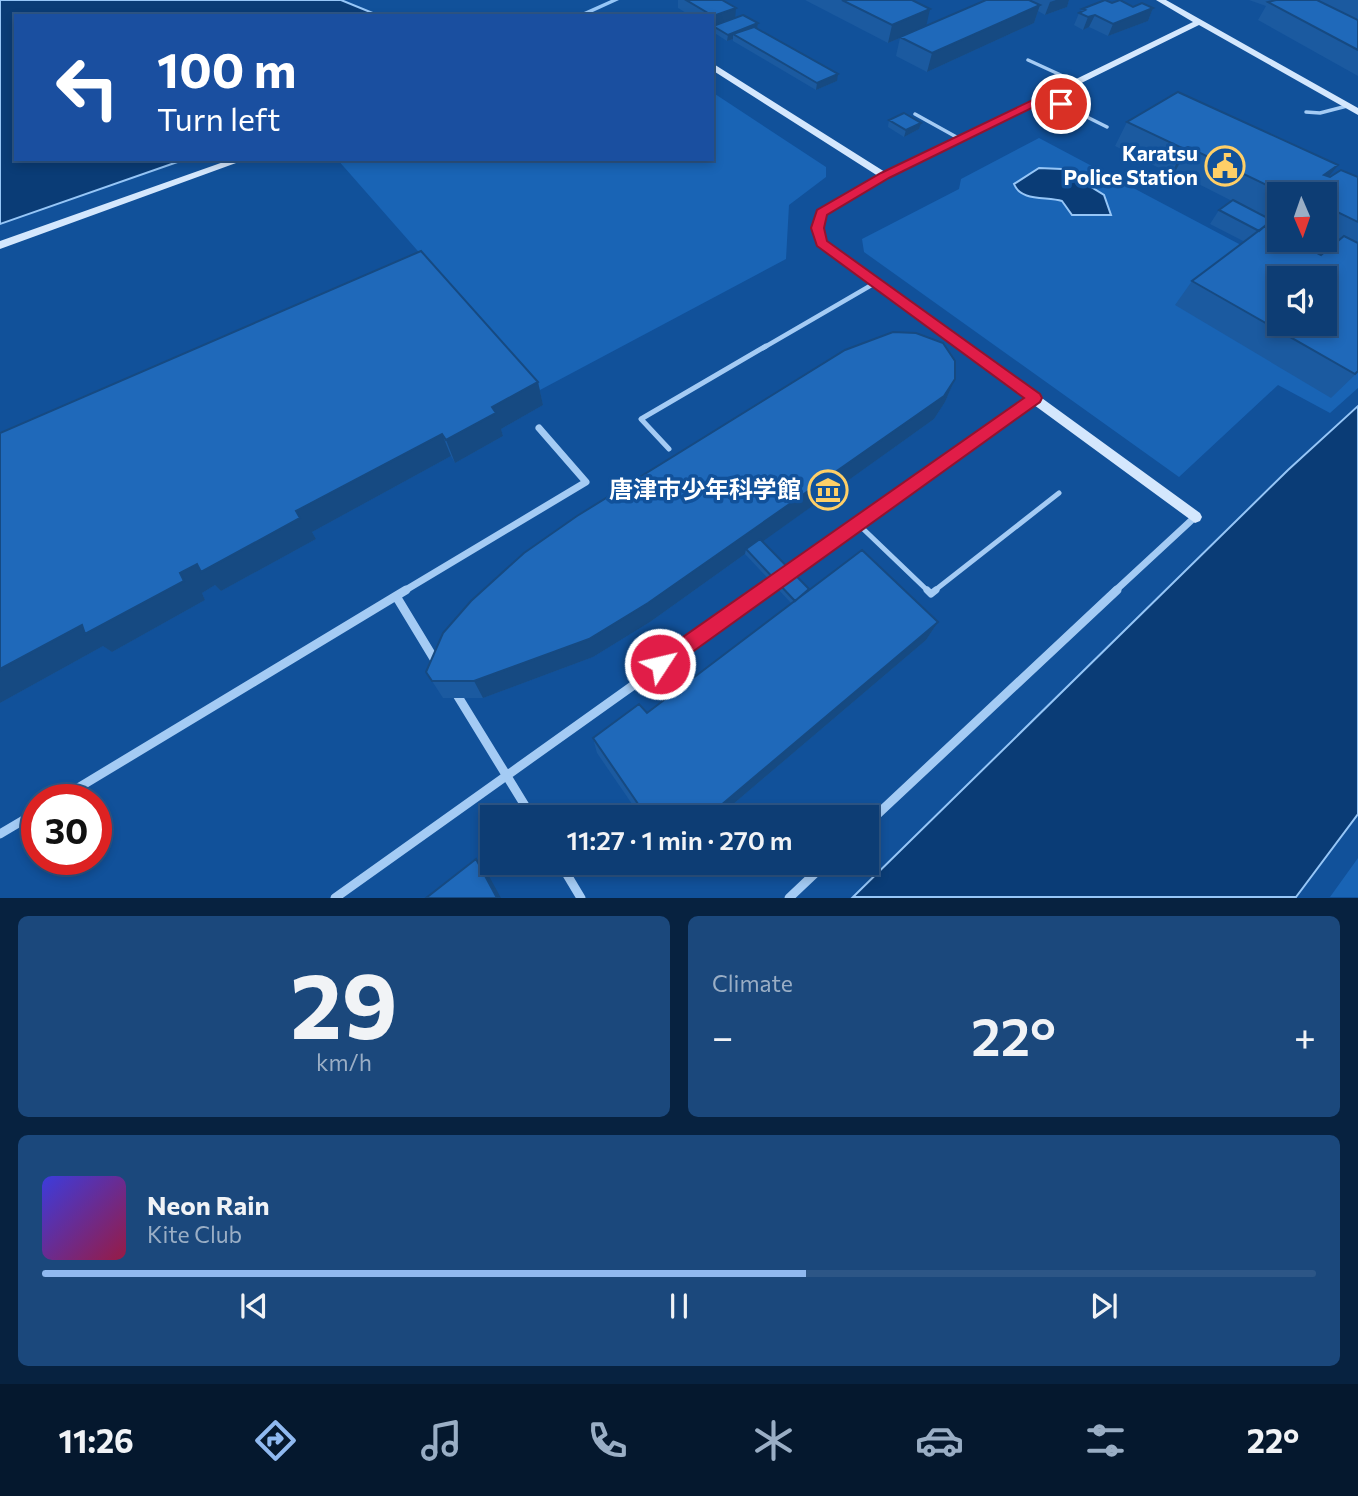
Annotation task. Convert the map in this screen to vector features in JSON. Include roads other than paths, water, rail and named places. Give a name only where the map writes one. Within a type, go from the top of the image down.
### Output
[{"type":"street","points":[[1160,0],[1358,112]]},
{"type":"street","points":[[879,813],[1195,517],[821,243],[817,228],[821,213],[885,176],[1199,22]]},
{"type":"street","points":[[714,67],[885,176]]},
{"type":"street","points":[[0,245],[236,161]]},
{"type":"street","points":[[335,898],[1035,398]]},
{"type":"street","points":[[85,784],[586,482],[539,428]]},
{"type":"street","points":[[396,596],[440,667]]},
{"type":"street","points":[[447,679],[524,805]]},
{"type":"street","points":[[0,834],[21,822]]},
{"type":"street","points":[[567,875],[581,898]]},
{"type":"street","points":[[789,898],[813,875]]},
{"type":"lane","points":[[1028,60],[1076,82]]},
{"type":"lane","points":[[1046,97],[1107,127]]},
{"type":"lane","points":[[1306,112],[1320,113],[1347,106]]},
{"type":"lane","points":[[915,114],[960,139]]},
{"type":"lane","points":[[669,449],[640,419],[875,282]]},
{"type":"lane","points":[[858,524],[931,594],[1059,493]]},
{"type":"waterway","points":[[583,14],[616,0]]},
{"type":"place","name":"Karatsu Police Station","points":[[1225,166]]},
{"type":"place","name":"唐津市少年科学館","points":[[828,490]]}]
